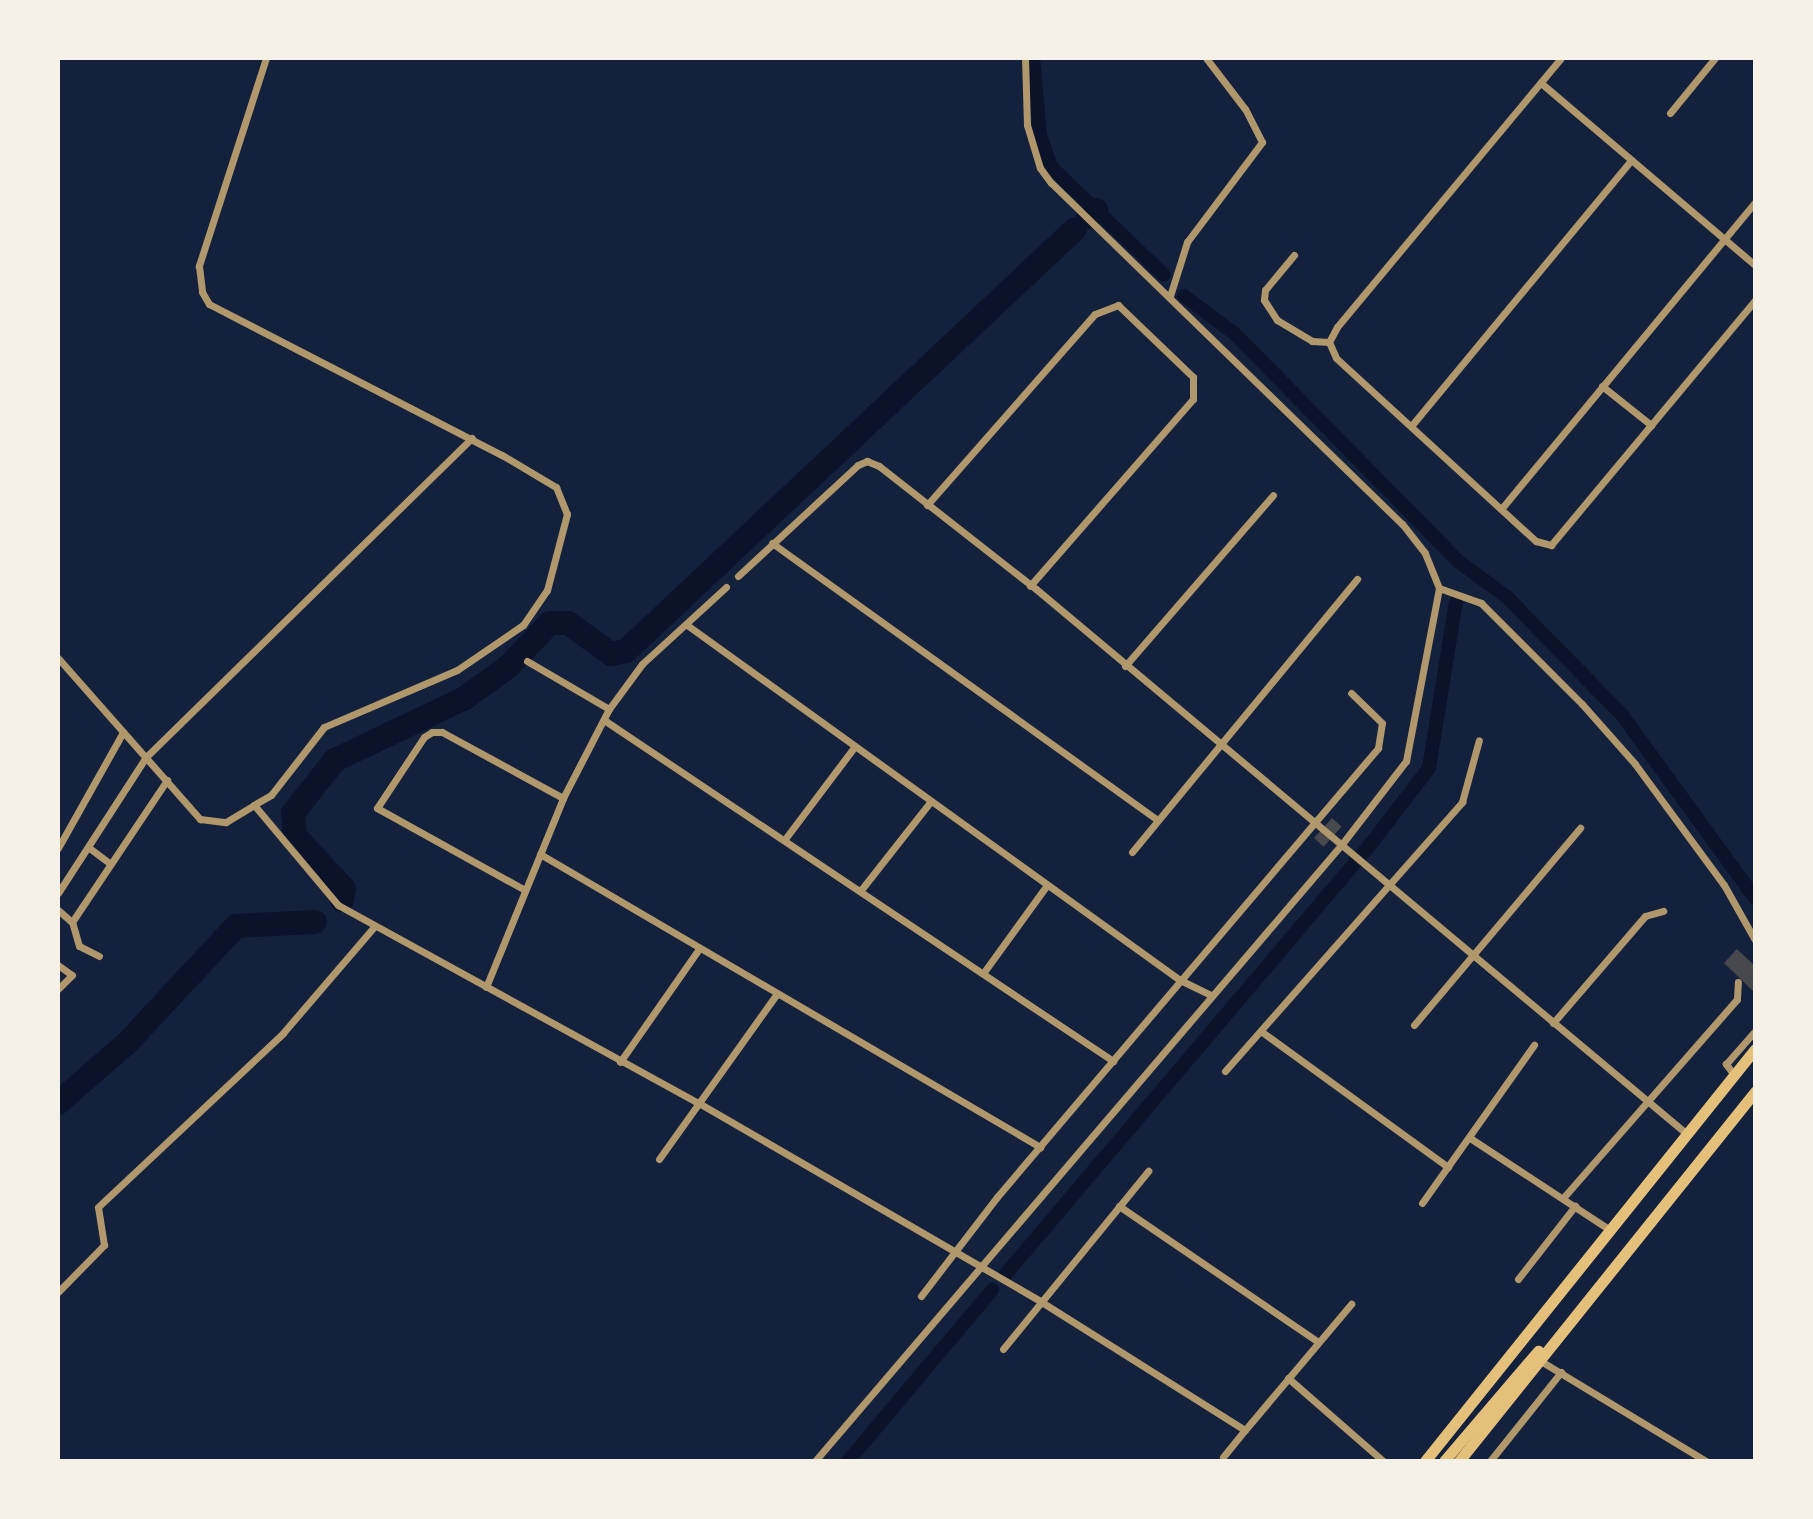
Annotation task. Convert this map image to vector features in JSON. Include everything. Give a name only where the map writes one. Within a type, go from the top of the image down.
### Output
[{"type":"main road","points":[[1425,1461],[1755,1049]]},
{"type":"main road","points":[[1459,1461],[1750,1104],[1755,1091]]},
{"type":"main road","points":[[1444,1461],[1540,1348],[1561,1334]]},
{"type":"street","points":[[58,660],[200,819],[213,823],[239,818],[271,795],[324,727],[457,670],[538,608],[567,514],[566,500],[556,487],[472,438],[222,315],[202,292],[199,266],[266,58]]},
{"type":"street","points":[[815,1461],[1342,844],[1412,751],[1439,588],[1425,553],[1402,524],[1040,168],[1027,125],[1025,58]]},
{"type":"street","points":[[1170,296],[1187,242],[1262,142],[1245,109],[1206,58]]},
{"type":"street","points":[[1329,342],[1561,58]]},
{"type":"street","points":[[1670,113],[1715,58]]},
{"type":"street","points":[[1541,83],[1755,265]]},
{"type":"street","points":[[1412,425],[1631,160]]},
{"type":"street","points":[[1502,508],[1755,202]]},
{"type":"street","points":[[1294,255],[1265,290],[1264,300],[1277,320],[1312,341],[1329,342]]},
{"type":"street","points":[[1329,342],[1336,358],[1536,541],[1551,545],[1755,300]]},
{"type":"street","points":[[927,505],[1095,314],[1118,305],[1193,377],[1193,399],[1030,586]]},
{"type":"street","points":[[1602,386],[1651,425]]},
{"type":"street","points":[[58,893],[146,757],[472,438]]},
{"type":"street","points":[[738,576],[867,461],[1030,586],[1687,1134]]},
{"type":"street","points":[[1125,666],[1273,495]]},
{"type":"street","points":[[772,543],[1156,819]]},
{"type":"street","points":[[1132,852],[1156,819],[1357,579]]},
{"type":"street","points":[[486,987],[563,798],[609,709],[642,664],[726,587]]},
{"type":"street","points":[[1439,588],[1481,603],[1593,716],[1635,764],[1724,885],[1755,940]]},
{"type":"street","points":[[687,625],[1180,980],[1211,995]]},
{"type":"street","points":[[527,661],[609,709]]},
{"type":"street","points":[[921,1296],[952,1253],[1213,939],[1378,748],[1383,734],[1378,716],[1351,693]]},
{"type":"street","points":[[604,720],[1113,1061]]},
{"type":"street","points":[[58,848],[123,732]]},
{"type":"street","points":[[525,890],[377,808],[424,737],[442,732],[563,798]]},
{"type":"street","points":[[1225,1071],[1390,888],[1462,802],[1479,740]]},
{"type":"street","points":[[785,839],[855,746]]},
{"type":"street","points":[[72,922],[108,862],[167,780]]},
{"type":"street","points":[[861,890],[931,801]]},
{"type":"street","points":[[254,805],[338,905],[697,1102],[952,1253],[1040,1301],[1245,1430]]},
{"type":"street","points":[[1414,1025],[1580,828]]},
{"type":"street","points":[[88,847],[108,862]]},
{"type":"street","points":[[540,854],[698,950],[1040,1147]]},
{"type":"street","points":[[984,972],[1047,885]]},
{"type":"street","points":[[58,910],[72,922],[79,946],[99,956]]},
{"type":"street","points":[[1553,1023],[1645,916],[1663,911]]},
{"type":"street","points":[[58,1292],[104,1245],[98,1207],[283,1033],[365,944],[374,927]]},
{"type":"street","points":[[620,1062],[698,950]]},
{"type":"street","points":[[58,965],[72,975],[58,989]]},
{"type":"street","points":[[1563,1198],[1737,999],[1738,982]]},
{"type":"street","points":[[659,1159],[776,995]]},
{"type":"street","points":[[1734,1075],[1726,1064],[1755,1031]]},
{"type":"street","points":[[1262,1032],[1448,1167]]},
{"type":"street","points":[[1422,1203],[1470,1138],[1494,1096],[1534,1045]]},
{"type":"street","points":[[1470,1138],[1610,1230]]},
{"type":"street","points":[[1003,1349],[1148,1171]]},
{"type":"street","points":[[1119,1206],[1318,1342]]},
{"type":"street","points":[[1518,1279],[1575,1206]]},
{"type":"street","points":[[1223,1457],[1351,1304]]},
{"type":"street","points":[[1539,1360],[1706,1461]]},
{"type":"street","points":[[1490,1461],[1561,1372]]},
{"type":"street","points":[[1288,1378],[1383,1461]]},
{"type":"street","points":[[1368,1461],[1374,1453]]},
{"type":"building","points":[[1332,818],[1342,827],[1324,847],[1314,838]]},
{"type":"building","points":[[1737,949],[1755,966],[1755,993],[1724,963]]},
{"type":"waterway","points":[[1033,58],[1040,135],[1051,167],[1164,275]]},
{"type":"waterway","points":[[1088,217],[1096,210]]},
{"type":"waterway","points":[[342,900],[344,889],[295,836],[293,813],[335,760],[465,698],[509,666],[550,623],[568,623],[611,654],[626,651],[1075,229]]},
{"type":"waterway","points":[[1184,296],[1235,334],[1458,561],[1507,597],[1622,715],[1755,898]]},
{"type":"waterway","points":[[1005,1275],[1370,845],[1429,768],[1456,602]]},
{"type":"waterway","points":[[58,1103],[127,1043],[236,926],[315,922]]},
{"type":"waterway","points":[[848,1461],[992,1290]]}]
